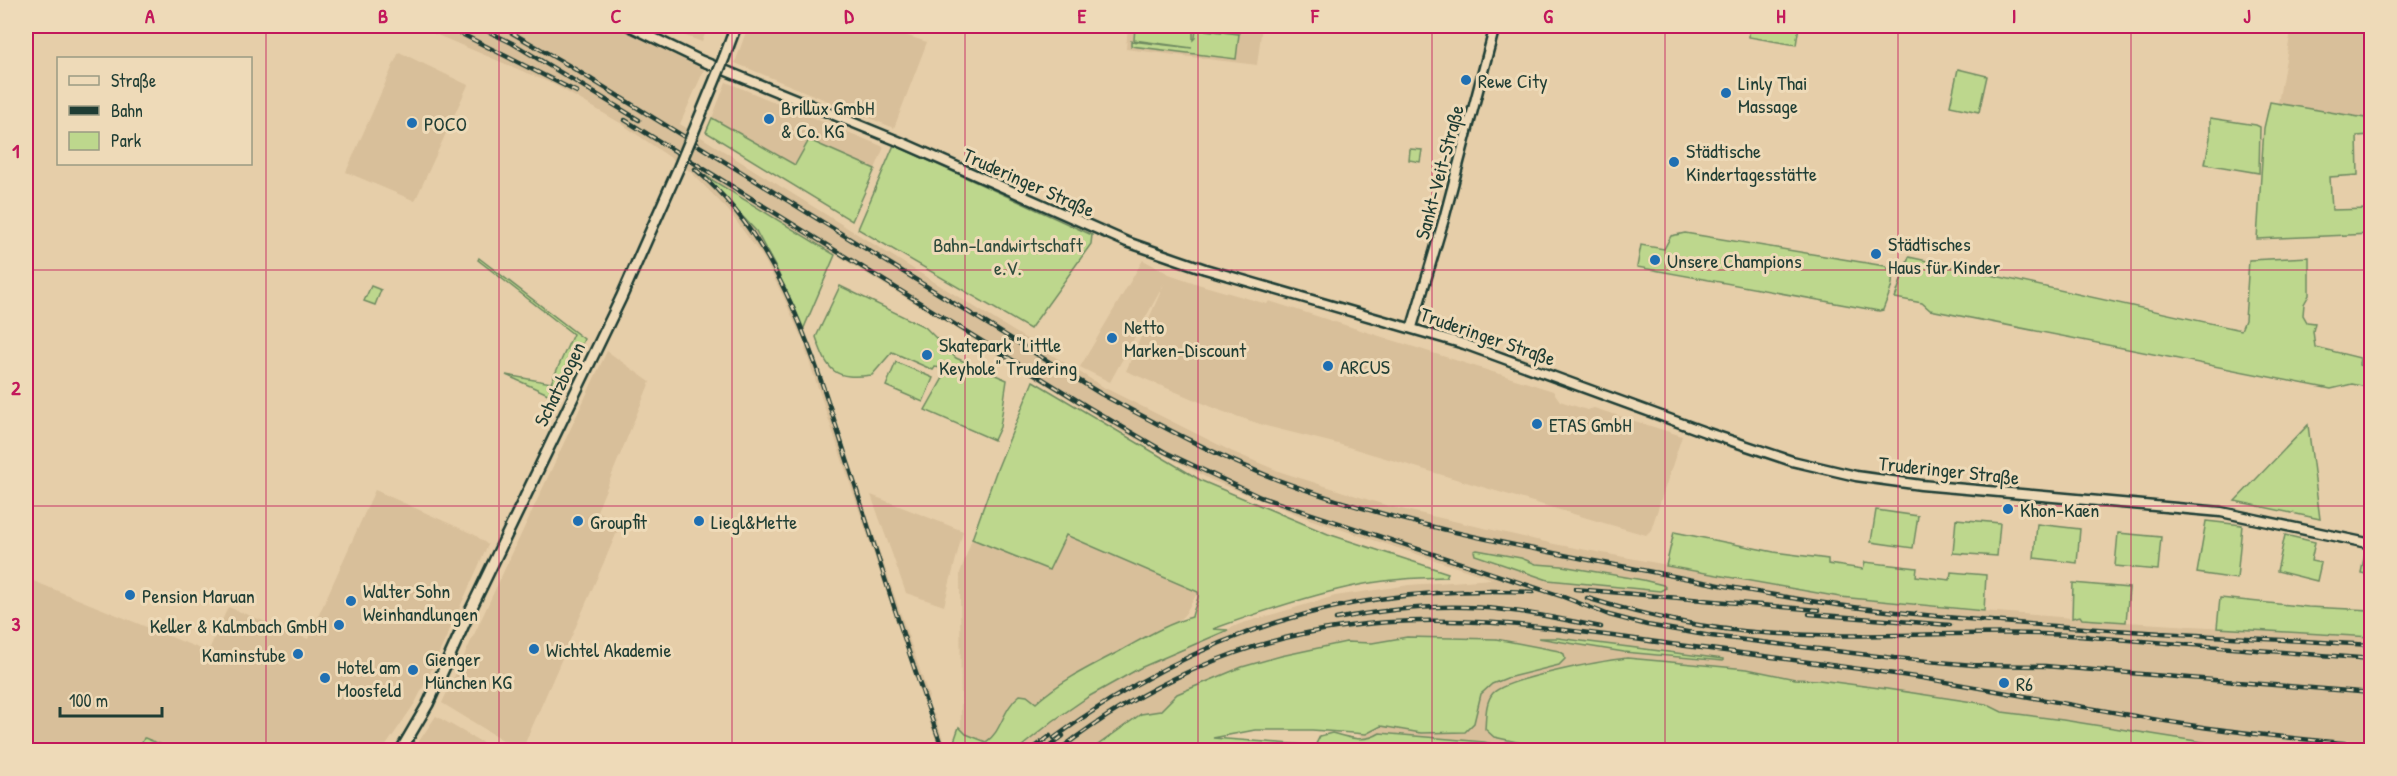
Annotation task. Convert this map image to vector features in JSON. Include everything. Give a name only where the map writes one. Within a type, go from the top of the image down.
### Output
[{"type":"main road","name":"Schatzbogen","points":[[401,750],[429,704],[470,611],[621,298],[679,167],[736,26]]},
{"type":"street","name":"Truderinger Straße","points":[[629,26],[702,61],[903,143],[1121,240],[1224,274],[1412,327],[1792,461],[1835,472],[1931,486],[2215,511],[2372,544]]},
{"type":"street","name":"Sankt-Veit-Straße","points":[[1412,327],[1444,219],[1495,26]]},
{"type":"shaded area","points":[[416,26],[621,26],[704,70],[680,124],[1105,388],[1233,452],[1281,472],[1388,506],[1554,544],[1840,597],[2072,618],[2080,616],[2082,619],[2371,637],[2371,750],[1371,750],[1353,727],[1229,727],[1145,750],[1017,750],[1088,697],[1140,668],[1240,624],[1335,596],[1409,585],[1493,579],[1309,519],[1211,480],[1123,432],[707,177],[756,231],[797,313],[803,330],[801,337],[764,259],[728,210],[691,172],[622,124],[555,85]]},
{"type":"shaded area","points":[[659,26],[708,26],[702,42]]},
{"type":"shaded area","points":[[748,26],[887,26],[886,29],[927,42],[894,128],[735,63]]},
{"type":"shaded area","points":[[1128,26],[1262,26],[1257,65],[1126,49]]},
{"type":"shaded area","points":[[2292,26],[2371,26],[2371,119],[2278,103]]},
{"type":"shaded area","points":[[399,52],[468,85],[415,201],[346,172]]},
{"type":"shaded area","points":[[726,82],[884,147],[875,169],[809,140],[795,165],[712,118]]},
{"type":"shaded area","points":[[1143,260],[1169,274],[1201,285],[1267,304],[1269,301],[1553,391],[1560,401],[1587,410],[1594,408],[1682,436],[1651,530],[1646,535],[1338,444],[1266,426],[1224,412],[1126,371],[1164,284],[1110,382],[1080,367]]},
{"type":"shaded area","points":[[808,341],[929,697],[925,707],[805,349]]},
{"type":"shaded area","points":[[607,351],[650,382],[597,511],[621,523],[522,750],[519,750],[442,703]]},
{"type":"shaded area","points":[[375,490],[475,535],[488,545],[415,703],[383,750],[26,750],[26,578],[208,652],[228,607],[308,639]]},
{"type":"shaded area","points":[[871,495],[963,531],[944,606],[906,593]]},
{"type":"shaded area","points":[[1066,535],[1198,592],[1185,614],[1172,628],[986,742],[979,743],[961,732],[960,573],[972,539],[1049,570]]},
{"type":"shaded area","points":[[934,713],[947,750],[940,750],[929,721]]},
{"type":"shaded area","points":[[436,716],[495,750],[413,750]]},
{"type":"green space","points":[[1135,26],[1193,26],[1193,40],[1196,29],[1239,34],[1236,59],[1131,46],[1131,41],[1192,48],[1134,40]]},
{"type":"green space","points":[[1750,26],[1799,26],[1796,45],[1749,37]]},
{"type":"green space","points":[[1958,69],[1987,76],[1979,112],[1950,106]]},
{"type":"green space","points":[[2270,102],[2371,119],[2371,135],[2357,136],[2358,175],[2330,177],[2332,210],[2371,209],[2371,234],[2257,239],[2264,128]]},
{"type":"green space","points":[[712,118],[795,165],[809,140],[875,169],[852,221],[706,132]]},
{"type":"green space","points":[[2210,118],[2260,127],[2259,173],[2205,164],[2210,138]]},
{"type":"green space","name":"Bahn-Landwirtschaft e.V.","points":[[894,145],[1092,235],[1091,244],[1030,329],[858,229]]},
{"type":"green space","points":[[1410,149],[1422,150],[1420,162],[1409,160]]},
{"type":"green space","points":[[704,175],[835,255],[803,330],[777,270],[756,231]]},
{"type":"green space","points":[[1685,233],[1885,266],[1892,275],[1892,287],[1883,310],[1879,311],[1637,267],[1641,245],[1664,249],[1671,236]]},
{"type":"green space","points":[[1909,257],[2241,330],[2245,320],[2249,260],[2309,257],[2309,295],[2304,304],[2303,315],[2307,322],[2315,323],[2313,331],[2315,347],[2360,358],[2359,365],[2371,368],[2367,387],[2352,384],[2331,389],[1930,310],[1922,303],[1895,298]]},
{"type":"green space","points":[[479,258],[584,339],[559,399],[506,375],[551,383],[573,334],[478,260]]},
{"type":"green space","points":[[371,286],[381,290],[375,305],[364,301]]},
{"type":"green space","points":[[840,286],[925,327],[956,358],[1007,380],[1000,427],[994,440],[925,410],[948,369],[935,367],[933,370],[892,352],[872,375],[849,376],[834,371],[829,366],[816,337]]},
{"type":"green space","points":[[896,362],[933,378],[923,402],[886,386]]},
{"type":"green space","points":[[1033,381],[1202,481],[1328,534],[1448,573],[1446,577],[1391,580],[1341,589],[1285,604],[1213,629],[1228,630],[1140,668],[1088,697],[1017,750],[951,750],[959,727],[966,734],[986,742],[996,732],[1009,707],[1020,695],[1027,696],[1036,703],[1087,668],[1164,627],[1192,617],[1198,598],[1198,592],[1066,535],[1049,570],[972,539]]},
{"type":"green space","points":[[2308,425],[2320,519],[2235,501]]},
{"type":"green space","points":[[1876,510],[1918,516],[1913,548],[1871,542]]},
{"type":"green space","points":[[1956,519],[2000,523],[1997,556],[1953,553]]},
{"type":"green space","points":[[2206,521],[2242,525],[2237,579],[2197,573]]},
{"type":"green space","points":[[2037,524],[2080,529],[2077,563],[2034,558]]},
{"type":"green space","points":[[1674,532],[1774,552],[1828,559],[1828,564],[1863,569],[1865,562],[1917,568],[1916,576],[1950,580],[1951,572],[1986,575],[1984,611],[1840,597],[1666,566]]},
{"type":"green space","points":[[2118,533],[2161,537],[2158,570],[2115,566]]},
{"type":"green space","points":[[2285,535],[2315,542],[2311,561],[2321,563],[2317,581],[2277,571]]},
{"type":"green space","points":[[1474,551],[1521,558],[1536,564],[1562,566],[1643,580],[1663,585],[1666,588],[1660,591],[1548,580],[1475,555]]},
{"type":"green space","points":[[2365,553],[2371,555],[2371,575],[2361,573]]},
{"type":"green space","points":[[2073,583],[2129,588],[2126,622],[2082,619],[2080,616],[2072,618]]},
{"type":"green space","points":[[2220,598],[2308,607],[2371,610],[2371,637],[2217,628]]},
{"type":"green space","points":[[1407,637],[1496,639],[1559,651],[1564,654],[1565,659],[1559,665],[1492,684],[1481,694],[1474,723],[1465,732],[1421,733],[1381,726],[1366,734],[1312,730],[1255,730],[1213,738],[1305,745],[1304,750],[1091,750],[1141,714],[1160,711],[1177,694],[1242,667],[1346,642],[1372,643]]},
{"type":"green space","points":[[1538,638],[1558,638],[1723,659],[1723,661],[1624,652]]},
{"type":"green space","points":[[1627,658],[1747,669],[1795,679],[1887,689],[1986,704],[2002,712],[2253,750],[1554,750],[1494,737],[1485,729],[1489,701],[1493,693],[1502,687],[1556,671]]},
{"type":"green space","points":[[1332,733],[1356,739],[1368,738],[1380,733],[1484,742],[1520,750],[1313,750],[1320,736]]},
{"type":"green space","points":[[145,738],[174,750],[139,750]]},
{"type":"railway","points":[[446,26],[577,92]]},
{"type":"railway","points":[[477,26],[512,43],[639,120]]},
{"type":"railway","points":[[500,26],[568,65],[1101,394],[1233,461],[1319,495],[1402,519],[1487,539],[1572,557],[1830,604],[2052,626],[2372,645]]},
{"type":"railway","points":[[625,120],[1088,407],[1165,452],[1260,497],[1561,596],[1609,615],[1647,625],[1711,636],[1894,658],[1973,665],[2045,666],[2372,693]]},
{"type":"railway","points":[[695,169],[726,199],[752,233],[793,307],[824,388],[943,750]]},
{"type":"railway","points":[[1575,589],[1818,610]]},
{"type":"railway","points":[[1054,738],[1109,700],[1165,668],[1222,642],[1281,621],[1341,606],[1402,596],[1466,591],[1533,592]]},
{"type":"railway","points":[[1587,598],[1675,621],[1765,633],[2087,636]]},
{"type":"railway","points":[[1336,619],[1399,609],[1463,607],[1529,613],[1601,627]]},
{"type":"railway","points":[[1809,614],[1950,625]]},
{"type":"railway","points":[[1059,750],[1123,706],[1157,687],[1228,655],[1265,643],[1342,627],[1385,622],[1428,621],[1514,624],[1804,661],[1922,678],[2196,726],[2372,746]]},
{"type":"railway","points":[[2078,636],[2372,659]]},
{"type":"railway","points":[[1031,750],[1050,736]]},
{"type":"railway","points":[[1045,750],[1063,736]]},
{"type":"place","name":"Rewe City","points":[[1466,80]]},
{"type":"place","name":"Linly Thai Massage","points":[[1726,93]]},
{"type":"place","name":"Brillux GmbH & Co. KG","points":[[769,119]]},
{"type":"place","name":"POCO","points":[[412,123]]},
{"type":"place","name":"Städtische Kindertagesstätte","points":[[1674,162]]},
{"type":"place","name":"Städtisches Haus für Kinder","points":[[1876,254]]},
{"type":"place","name":"Unsere Champions","points":[[1655,260]]},
{"type":"place","name":"Netto Marken-Discount","points":[[1112,338]]},
{"type":"place","name":"Skatepark \"Little Keyhole\" Trudering","points":[[927,355]]},
{"type":"place","name":"ARCUS","points":[[1328,366]]},
{"type":"place","name":"ETAS GmbH","points":[[1537,424]]},
{"type":"place","name":"Khon-Kaen","points":[[2008,509]]},
{"type":"place","name":"Groupfit","points":[[578,521]]},
{"type":"place","name":"Liegl&Mette","points":[[699,521]]},
{"type":"place","name":"Pension Maruan","points":[[130,595]]},
{"type":"place","name":"Walter Sohn Weinhandlungen","points":[[351,601]]},
{"type":"place","name":"Keller & Kalmbach GmbH","points":[[339,625]]},
{"type":"place","name":"Wichtel Akademie","points":[[534,649]]},
{"type":"place","name":"Kaminstube","points":[[298,654]]},
{"type":"place","name":"Gienger München KG","points":[[413,670]]},
{"type":"place","name":"Hotel am Moosfeld","points":[[325,678]]},
{"type":"place","name":"R6","points":[[2004,683]]}]
